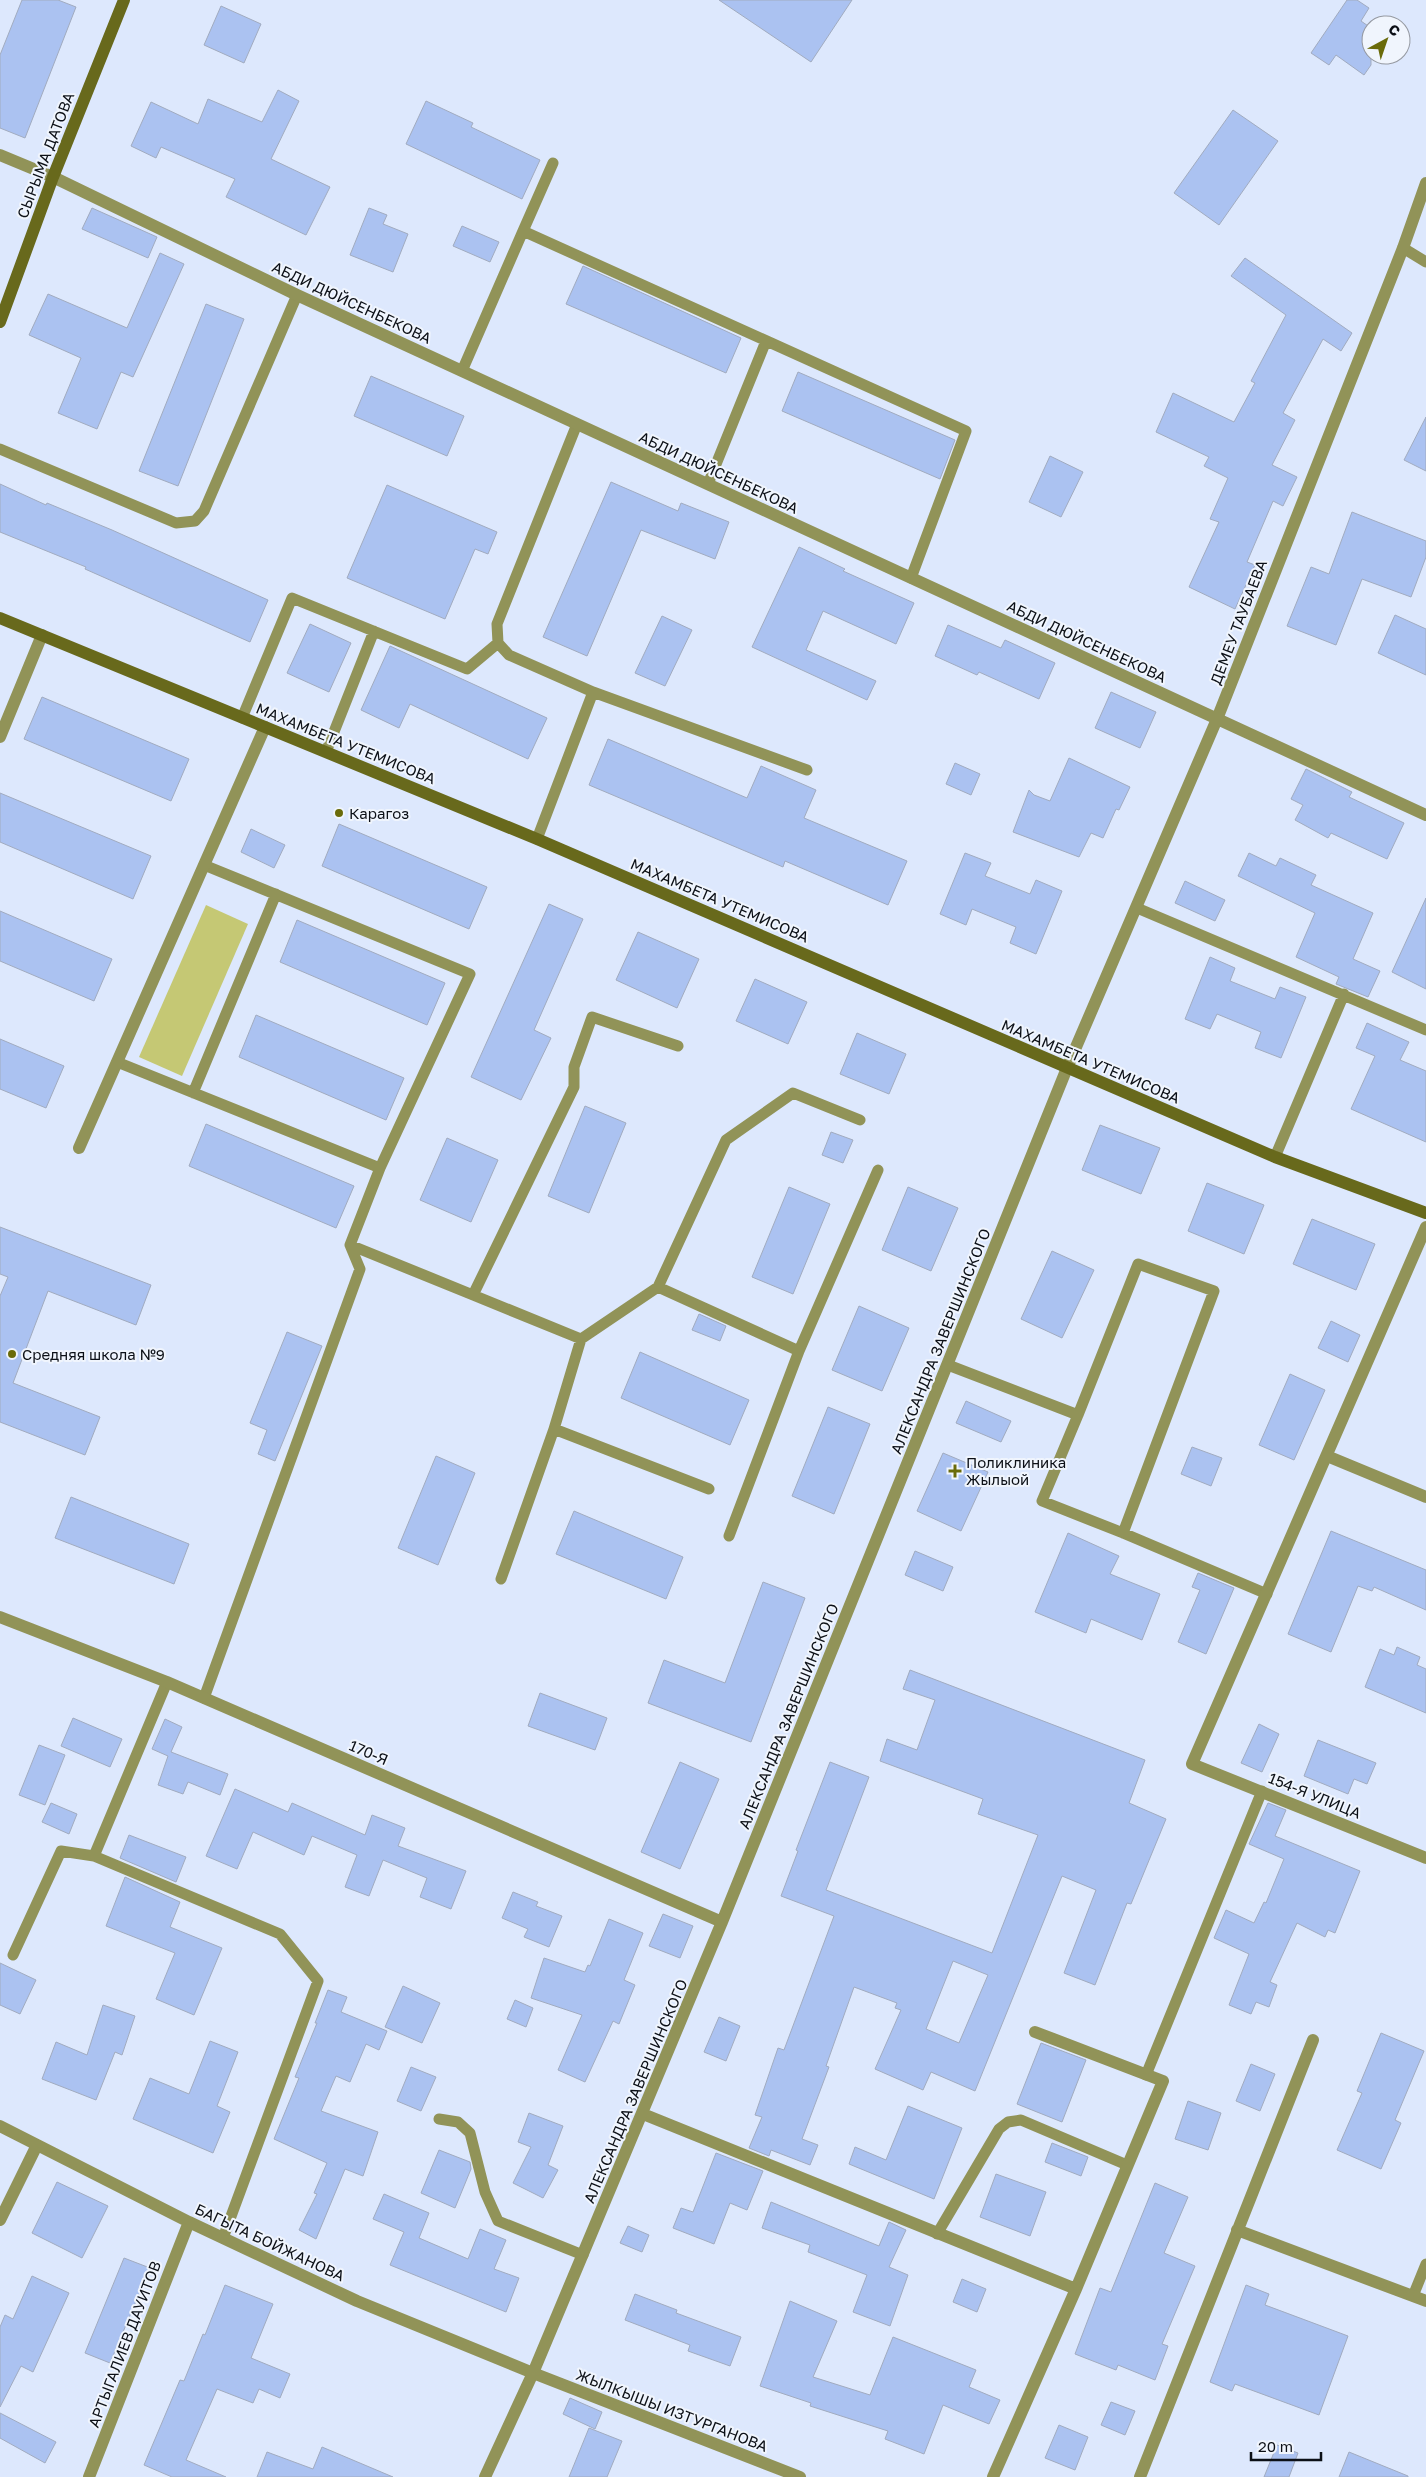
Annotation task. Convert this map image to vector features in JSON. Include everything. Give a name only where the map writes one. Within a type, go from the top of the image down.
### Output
[{"type":"street","name":"СЫРЫМА ДАТОВА","points":[[0,322],[53,177],[124,0]]},
{"type":"street","name":"АБДИ ДЮЙСЕНБЕКОВА","points":[[0,155],[53,177],[297,295],[1426,815]]},
{"type":"street","name":"ДЕМЕУ ТАУБАЕВА","points":[[1067,1068],[1217,719],[1426,183]]},
{"type":"street","name":"МАХАМБЕТА УТЕМИСОВА","points":[[0,618],[537,839],[1274,1157],[1426,1213]]},
{"type":"street","points":[[0,737],[42,635]]},
{"type":"street","points":[[79,1148],[265,727]]},
{"type":"street","name":"АЛЕКСАНДРА ЗАВЕРШИНСКОГО","points":[[485,2477],[533,2373],[643,2114],[1067,1068]]},
{"type":"street","points":[[1267,1594],[1426,1227]]},
{"type":"street","points":[[1327,1456],[1426,1498]]},
{"type":"street","name":"154-Я УЛИЦА","points":[[1267,1594],[1192,1764],[1426,1858]]},
{"type":"street","name":"170-Я","points":[[0,1617],[167,1682],[722,1922]]},
{"type":"street","points":[[993,2477],[1076,2290],[1163,2081],[1035,2032]]},
{"type":"street","points":[[1140,2477],[1313,2040]]},
{"type":"street","points":[[643,2114],[1076,2290]]},
{"type":"street","name":"БАГЫТА БОЙЖАНОВА","points":[[0,2126],[190,2222],[357,2301],[533,2373]]},
{"type":"street","points":[[0,2220],[37,2145]]},
{"type":"street","name":"АРТЫГАЛИЕВ ДАУИТОВ","points":[[89,2477],[190,2222]]},
{"type":"street","points":[[1237,2230],[1426,2301]]},
{"type":"street","name":"ЖЫЛКЫШЫ ИЗТУРГАНОВА","points":[[533,2373],[800,2477]]},
{"type":"lane","points":[[462,371],[553,163]]},
{"type":"lane","points":[[523,231],[966,431],[912,578]]},
{"type":"lane","points":[[1402,248],[1426,262]]},
{"type":"lane","points":[[0,448],[176,523],[196,521],[204,511],[297,295]]},
{"type":"lane","points":[[708,484],[766,341]]},
{"type":"lane","points":[[577,424],[497,624],[498,643],[509,655],[593,692],[806,770]]},
{"type":"lane","points":[[242,718],[292,598],[467,669],[498,643]]},
{"type":"lane","points":[[326,752],[374,631]]},
{"type":"lane","points":[[537,839],[593,692]]},
{"type":"lane","points":[[204,865],[470,974],[380,1168],[350,1245],[360,1268],[204,1698]]},
{"type":"lane","points":[[193,1094],[276,894]]},
{"type":"lane","points":[[1137,908],[1426,1030]]},
{"type":"lane","points":[[1274,1157],[1344,994]]},
{"type":"lane","points":[[473,1295],[574,1087],[574,1067],[592,1017],[678,1046]]},
{"type":"lane","points":[[117,1062],[380,1168]]},
{"type":"lane","points":[[501,1579],[554,1429],[581,1339],[658,1287],[726,1140],[793,1093],[860,1120]]},
{"type":"lane","points":[[729,1536],[799,1351],[878,1170]]},
{"type":"lane","points":[[350,1245],[581,1339]]},
{"type":"lane","points":[[1123,1532],[1214,1292],[1138,1264],[1042,1501],[1123,1532],[1267,1594]]},
{"type":"lane","points":[[658,1287],[799,1351]]},
{"type":"lane","points":[[948,1364],[1078,1414]]},
{"type":"lane","points":[[554,1429],[709,1489]]},
{"type":"lane","points":[[94,1856],[167,1682]]},
{"type":"lane","points":[[1146,2075],[1262,1791]]},
{"type":"lane","points":[[13,1955],[62,1851],[94,1856],[280,1934],[318,1981],[223,2238]]},
{"type":"lane","points":[[439,2119],[458,2122],[470,2133],[485,2192],[498,2222],[583,2255]]},
{"type":"lane","points":[[936,2234],[999,2129],[1008,2122],[1021,2120],[1127,2165]]},
{"type":"lane","points":[[1413,2296],[1426,2264]]},
{"type":"green space","points":[[206,905],[248,924],[182,1076],[139,1057]]},
{"type":"building","points":[[22,0],[58,0],[76,7],[25,138],[0,128],[0,55]]},
{"type":"building","points":[[719,0],[852,0],[811,62]]},
{"type":"building","points":[[1347,0],[1357,0],[1369,8],[1365,15],[1361,15],[1361,65],[1371,65],[1364,75],[1336,55],[1329,65],[1311,53]]},
{"type":"building","points":[[221,6],[261,24],[244,63],[204,45]]},
{"type":"building","points":[[278,90],[299,101],[271,159],[330,187],[306,235],[226,197],[235,179],[161,147],[156,158],[131,146],[151,102],[198,124],[208,99],[262,122]]},
{"type":"building","points":[[426,101],[473,123],[471,127],[540,160],[522,199],[406,144]]},
{"type":"building","points":[[1233,110],[1278,141],[1219,225],[1174,193]]},
{"type":"building","points":[[92,208],[157,237],[148,258],[82,229]]},
{"type":"building","points":[[369,208],[387,215],[383,224],[408,234],[393,272],[350,255]]},
{"type":"building","points":[[462,226],[499,242],[490,262],[453,246]]},
{"type":"building","points":[[160,253],[184,264],[133,377],[121,372],[97,429],[58,413],[81,358],[29,335],[48,294],[127,328]]},
{"type":"building","points":[[1245,258],[1352,333],[1341,351],[1323,339],[1283,413],[1295,420],[1272,465],[1297,477],[1283,506],[1273,501],[1247,562],[1255,565],[1235,609],[1189,587],[1219,522],[1210,519],[1228,478],[1204,466],[1209,457],[1156,432],[1173,393],[1234,422],[1255,383],[1251,381],[1286,315],[1231,276]]},
{"type":"building","points":[[583,266],[741,338],[726,373],[566,304]]},
{"type":"building","points":[[206,304],[244,319],[178,486],[139,471]]},
{"type":"building","points":[[798,372],[955,440],[940,479],[782,411]]},
{"type":"building","points":[[371,376],[464,416],[447,456],[354,416]]},
{"type":"building","points":[[1426,417],[1426,471],[1404,460]]},
{"type":"building","points":[[1050,456],[1083,472],[1061,517],[1029,502]]},
{"type":"building","points":[[611,482],[678,511],[681,503],[729,522],[715,559],[641,530],[587,656],[543,637]]},
{"type":"building","points":[[0,484],[46,505],[47,503],[112,530],[268,600],[250,642],[85,569],[86,567],[0,532]]},
{"type":"building","points":[[387,485],[497,532],[488,554],[475,549],[445,619],[347,578]]},
{"type":"building","points":[[1352,512],[1426,541],[1426,557],[1411,597],[1362,579],[1336,645],[1287,626],[1311,567],[1329,574]]},
{"type":"building","points":[[799,547],[845,569],[843,571],[914,603],[896,644],[823,611],[806,650],[876,681],[867,700],[752,647]]},
{"type":"building","points":[[1395,615],[1426,629],[1426,675],[1378,653]]},
{"type":"building","points":[[662,616],[692,630],[665,686],[635,673]]},
{"type":"building","points":[[310,624],[351,643],[329,692],[287,673]]},
{"type":"building","points":[[948,625],[1001,648],[1005,640],[1055,663],[1039,699],[979,672],[977,675],[935,656]]},
{"type":"building","points":[[390,646],[547,718],[528,759],[410,704],[399,728],[361,710]]},
{"type":"building","points":[[1111,692],[1156,712],[1140,748],[1095,728]]},
{"type":"building","points":[[42,697],[189,759],[171,801],[24,739]]},
{"type":"building","points":[[608,739],[747,798],[761,766],[816,790],[804,818],[907,861],[888,905],[785,861],[783,867],[589,785]]},
{"type":"building","points":[[1069,758],[1130,787],[1119,810],[1116,809],[1103,838],[1091,833],[1079,857],[1013,832],[1029,790],[1034,795],[1050,801]]},
{"type":"building","points":[[955,763],[980,774],[971,795],[946,784]]},
{"type":"building","points":[[1306,769],[1352,792],[1349,797],[1404,823],[1387,859],[1331,833],[1328,838],[1295,820],[1303,805],[1291,799]]},
{"type":"building","points":[[0,793],[151,856],[133,899],[0,842]]},
{"type":"building","points":[[339,824],[487,887],[469,929],[322,866]]},
{"type":"building","points":[[251,829],[285,845],[274,868],[241,852]]},
{"type":"building","points":[[965,853],[991,863],[985,876],[1030,894],[1036,880],[1062,891],[1036,954],[1010,943],[1016,927],[972,909],[966,925],[940,914]]},
{"type":"building","points":[[1249,853],[1276,866],[1280,858],[1316,875],[1311,885],[1373,913],[1353,959],[1380,971],[1368,997],[1336,984],[1339,977],[1296,957],[1315,913],[1238,876]]},
{"type":"building","points":[[1185,881],[1225,900],[1215,921],[1175,903]]},
{"type":"building","points":[[1426,898],[1426,989],[1392,972]]},
{"type":"building","points":[[549,904],[583,919],[534,1030],[551,1038],[521,1100],[471,1077]]},
{"type":"building","points":[[0,911],[112,959],[94,1001],[0,961]]},
{"type":"building","points":[[297,920],[445,983],[427,1025],[280,962]]},
{"type":"building","points":[[638,932],[699,959],[677,1008],[616,980]]},
{"type":"building","points":[[1210,957],[1235,968],[1230,981],[1275,999],[1280,987],[1306,997],[1281,1058],[1255,1048],[1261,1032],[1217,1014],[1210,1029],[1185,1019]]},
{"type":"building","points":[[755,979],[807,1002],[788,1044],[736,1021]]},
{"type":"building","points":[[256,1015],[404,1078],[386,1120],[239,1057]]},
{"type":"building","points":[[1367,1023],[1409,1042],[1400,1060],[1426,1071],[1426,1142],[1351,1109],[1375,1056],[1356,1048]]},
{"type":"building","points":[[857,1033],[906,1054],[889,1094],[840,1074]]},
{"type":"building","points":[[0,1039],[64,1066],[46,1108],[0,1089]]},
{"type":"building","points":[[585,1106],[626,1123],[589,1213],[548,1196]]},
{"type":"building","points":[[206,1124],[354,1186],[336,1228],[189,1166]]},
{"type":"building","points":[[1100,1125],[1160,1148],[1141,1194],[1082,1170]]},
{"type":"building","points":[[831,1132],[853,1140],[843,1163],[822,1155]]},
{"type":"building","points":[[447,1138],[498,1160],[471,1222],[420,1200]]},
{"type":"building","points":[[1207,1183],[1264,1205],[1244,1254],[1188,1231]]},
{"type":"building","points":[[789,1187],[830,1204],[793,1294],[752,1277]]},
{"type":"building","points":[[908,1187],[958,1208],[931,1271],[882,1250]]},
{"type":"building","points":[[1312,1219],[1375,1244],[1356,1290],[1293,1264]]},
{"type":"building","name":"Средняя школа №9","points":[[0,1227],[151,1285],[136,1325],[48,1291],[13,1383],[100,1417],[85,1455],[0,1422],[0,1296],[8,1277],[0,1274]]},
{"type":"building","points":[[1052,1251],[1094,1270],[1062,1338],[1021,1319]]},
{"type":"building","points":[[859,1306],[909,1328],[882,1391],[832,1370]]},
{"type":"building","points":[[699,1314],[726,1326],[720,1341],[692,1330]]},
{"type":"building","points":[[1331,1321],[1360,1335],[1348,1362],[1318,1348]]},
{"type":"building","points":[[287,1332],[322,1346],[275,1461],[258,1454],[267,1430],[250,1423]]},
{"type":"building","points":[[640,1352],[749,1400],[730,1445],[621,1398]]},
{"type":"building","points":[[1290,1374],[1325,1390],[1294,1460],[1259,1445]]},
{"type":"building","points":[[966,1401],[1011,1421],[1001,1442],[956,1423]]},
{"type":"building","points":[[828,1407],[870,1424],[834,1514],[792,1496]]},
{"type":"building","points":[[1192,1447],[1222,1458],[1211,1486],[1181,1474]]},
{"type":"building","points":[[943,1453],[988,1472],[961,1531],[917,1511]]},
{"type":"building","points":[[436,1456],[475,1473],[438,1565],[398,1548]]},
{"type":"building","points":[[71,1497],[189,1544],[174,1584],[55,1538]]},
{"type":"building","points":[[574,1511],[683,1557],[666,1599],[556,1554]]},
{"type":"building","points":[[1331,1531],[1426,1570],[1426,1610],[1374,1587],[1372,1591],[1358,1586],[1331,1652],[1288,1634]]},
{"type":"building","points":[[1068,1533],[1119,1556],[1110,1574],[1160,1594],[1142,1640],[1091,1619],[1086,1633],[1035,1612]]},
{"type":"building","points":[[915,1551],[953,1567],[943,1591],[905,1575]]},
{"type":"building","points":[[1198,1573],[1234,1588],[1206,1654],[1178,1642],[1200,1590],[1192,1587]]},
{"type":"building","points":[[763,1582],[805,1598],[751,1742],[648,1703],[664,1660],[725,1683]]},
{"type":"building","points":[[1397,1647],[1420,1657],[1417,1665],[1426,1669],[1426,1713],[1365,1687],[1380,1649],[1394,1655]]},
{"type":"building","points":[[910,1670],[1145,1760],[1129,1803],[1166,1819],[1131,1904],[1127,1903],[1095,1985],[1064,1973],[1096,1890],[1062,1876],[975,2091],[931,2072],[923,2090],[875,2069],[901,2010],[895,2008],[897,2003],[854,1987],[826,2066],[829,2067],[802,2139],[818,2145],[810,2165],[771,2150],[769,2156],[749,2148],[762,2117],[755,2115],[778,2048],[784,2050],[834,1916],[781,1896],[798,1851],[796,1850],[830,1762],[869,1777],[826,1890],[992,1953],[1038,1835],[978,1814],[983,1799],[880,1761],[887,1739],[917,1750],[935,1700],[903,1689]],"holes":[[[953,1961],[988,1975],[959,2043],[926,2029]]]},
{"type":"building","points":[[540,1693],[607,1718],[595,1750],[528,1726]]},
{"type":"building","points":[[73,1718],[122,1739],[110,1767],[61,1746]]},
{"type":"building","points":[[165,1719],[182,1727],[171,1752],[228,1774],[220,1795],[188,1782],[183,1794],[158,1785],[168,1756],[152,1749]]},
{"type":"building","points":[[1259,1724],[1279,1734],[1262,1772],[1241,1763]]},
{"type":"building","points":[[1318,1740],[1376,1763],[1367,1784],[1354,1779],[1348,1794],[1304,1776]]},
{"type":"building","points":[[39,1745],[65,1755],[45,1805],[19,1795]]},
{"type":"building","points":[[680,1762],[719,1779],[680,1869],[641,1852]]},
{"type":"building","points":[[235,1789],[288,1812],[292,1803],[365,1835],[372,1815],[405,1828],[398,1846],[466,1871],[451,1909],[420,1897],[427,1878],[383,1860],[369,1896],[345,1887],[357,1855],[312,1836],[304,1855],[253,1832],[237,1869],[206,1856]]},
{"type":"building","points":[[51,1803],[77,1814],[69,1834],[42,1822]]},
{"type":"building","points":[[1268,1803],[1286,1810],[1275,1836],[1360,1871],[1335,1933],[1328,1930],[1325,1937],[1297,1923],[1270,1982],[1277,1985],[1269,2007],[1256,2002],[1251,2014],[1229,2005],[1249,1954],[1214,1938],[1226,1910],[1254,1923],[1264,1902],[1266,1903],[1284,1859],[1249,1844]]},
{"type":"building","points":[[129,1835],[186,1857],[176,1882],[120,1858]]},
{"type":"building","points":[[125,1877],[180,1902],[170,1927],[222,1948],[194,2015],[156,1999],[175,1953],[106,1926]]},
{"type":"building","points":[[513,1892],[538,1902],[536,1906],[562,1916],[549,1947],[524,1937],[528,1929],[502,1918]]},
{"type":"building","points":[[663,1914],[693,1926],[680,1958],[649,1946]]},
{"type":"building","points":[[609,1919],[643,1933],[624,1980],[635,1985],[619,2024],[613,2021],[585,2082],[558,2070],[582,2015],[531,1998],[544,1958],[585,1972],[588,1965],[590,1966]]},
{"type":"building","points":[[0,1963],[36,1980],[20,2014],[0,2005]]},
{"type":"building","points":[[403,1986],[440,2003],[422,2043],[385,2027]]},
{"type":"building","points":[[328,1990],[347,1997],[341,2012],[387,2031],[379,2050],[366,2044],[350,2082],[336,2076],[321,2111],[378,2132],[363,2176],[345,2169],[316,2239],[299,2230],[317,2194],[314,2193],[327,2163],[274,2139],[299,2078],[295,2077]]},
{"type":"building","points":[[515,2000],[533,2008],[526,2027],[507,2019]]},
{"type":"building","points":[[103,2005],[135,2016],[122,2055],[115,2052],[96,2100],[42,2079],[56,2042],[87,2055]]},
{"type":"building","points":[[719,2017],[740,2026],[726,2061],[704,2052]]},
{"type":"building","points":[[1381,2033],[1424,2051],[1395,2120],[1401,2123],[1381,2169],[1337,2150],[1362,2093],[1357,2091]]},
{"type":"building","points":[[210,2041],[238,2052],[217,2106],[230,2112],[213,2153],[133,2119],[150,2078],[189,2094]]},
{"type":"building","points":[[1041,2043],[1086,2060],[1062,2122],[1017,2104]]},
{"type":"building","points":[[1251,2064],[1275,2074],[1260,2111],[1236,2101]]},
{"type":"building","points":[[411,2067],[436,2077],[421,2111],[397,2101]]},
{"type":"building","points":[[1188,2101],[1221,2113],[1208,2150],[1175,2139]]},
{"type":"building","points":[[908,2106],[962,2128],[934,2199],[849,2164],[855,2147],[886,2160]]},
{"type":"building","points":[[529,2113],[563,2126],[548,2165],[558,2170],[543,2198],[513,2183],[531,2147],[518,2142]]},
{"type":"building","points":[[1052,2143],[1088,2157],[1081,2176],[1045,2162]]},
{"type":"building","points":[[439,2150],[470,2162],[471,2169],[455,2208],[421,2193]]},
{"type":"building","points":[[716,2153],[763,2171],[747,2210],[730,2203],[714,2244],[673,2228],[681,2208],[693,2212]]},
{"type":"building","points":[[996,2174],[1046,2192],[1030,2236],[980,2217]]},
{"type":"building","points":[[57,2182],[108,2206],[82,2258],[32,2233]]},
{"type":"building","points":[[1155,2183],[1188,2197],[1164,2253],[1195,2266],[1162,2344],[1168,2346],[1155,2380],[1118,2365],[1116,2370],[1075,2354],[1100,2288],[1111,2292]]},
{"type":"building","points":[[384,2194],[429,2213],[419,2238],[468,2259],[480,2229],[506,2240],[494,2269],[519,2278],[506,2312],[390,2265],[404,2232],[373,2219]]},
{"type":"building","points":[[771,2202],[879,2246],[889,2222],[906,2230],[889,2267],[908,2275],[890,2326],[853,2312],[867,2275],[808,2252],[810,2245],[762,2228]]},
{"type":"building","points":[[628,2226],[649,2235],[642,2252],[620,2243]]},
{"type":"building","points":[[124,2258],[150,2268],[110,2363],[85,2353]]},
{"type":"building","points":[[32,2276],[69,2293],[33,2372],[21,2366],[0,2407],[0,2327],[5,2315],[13,2319]]},
{"type":"building","points":[[962,2279],[986,2289],[977,2312],[953,2302]]},
{"type":"building","points":[[225,2285],[273,2304],[251,2358],[290,2374],[280,2398],[259,2389],[253,2403],[217,2389],[186,2460],[226,2477],[172,2477],[144,2465],[180,2380],[184,2381],[203,2334],[205,2335]]},
{"type":"building","points":[[1246,2285],[1269,2294],[1265,2305],[1348,2336],[1319,2415],[1235,2384],[1232,2391],[1210,2382]]},
{"type":"building","points":[[635,2294],[677,2310],[676,2313],[741,2337],[730,2366],[688,2351],[690,2345],[625,2320]]},
{"type":"building","points":[[790,2301],[837,2321],[813,2377],[870,2395],[893,2337],[976,2370],[969,2387],[1000,2400],[989,2424],[943,2405],[924,2454],[885,2439],[888,2431],[810,2406],[811,2403],[760,2386]]},
{"type":"building","points":[[570,2398],[602,2412],[595,2429],[563,2414]]},
{"type":"building","points":[[1111,2402],[1135,2411],[1125,2435],[1101,2425]]},
{"type":"building","points":[[0,2413],[56,2442],[45,2463],[0,2438]]},
{"type":"building","points":[[1059,2425],[1088,2437],[1075,2470],[1045,2458]]},
{"type":"building","points":[[589,2428],[622,2441],[607,2477],[569,2477]]},
{"type":"building","points":[[1277,2445],[1298,2453],[1289,2477],[1264,2477]]},
{"type":"building","points":[[322,2447],[393,2477],[257,2477],[267,2452],[313,2469]]},
{"type":"building","points":[[1349,2452],[1408,2476],[1408,2477],[1339,2477]]},
{"type":"place","name":"Карагоз","points":[[339,813]]},
{"type":"place","name":"Средняя школа №9","points":[[12,1354]]},
{"type":"place","name":"Поликлиника Жылыой","points":[[955,1471]]}]
